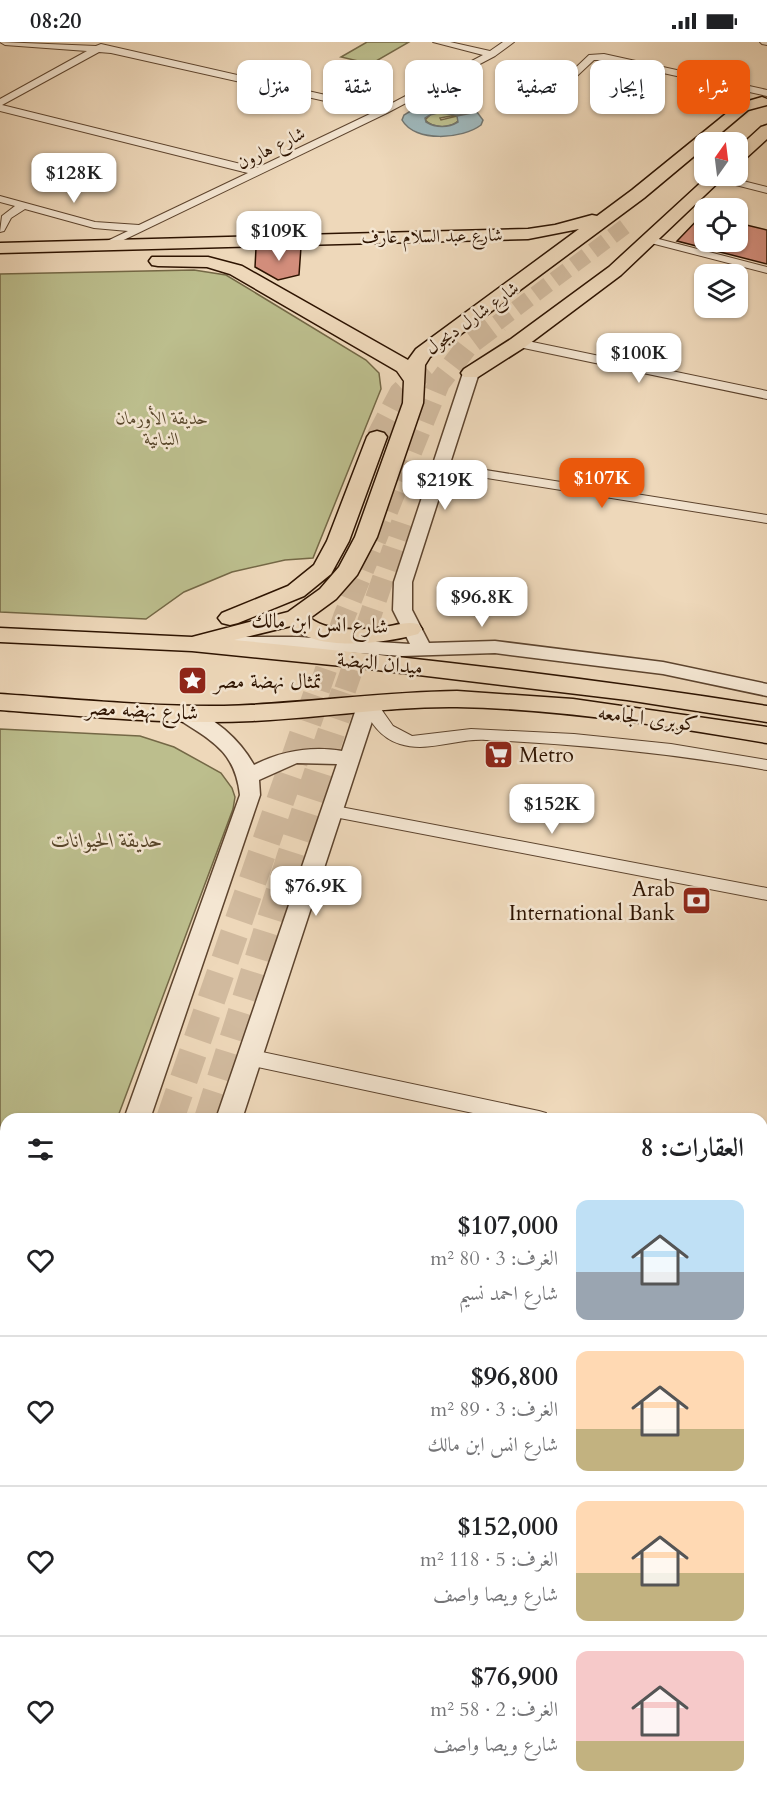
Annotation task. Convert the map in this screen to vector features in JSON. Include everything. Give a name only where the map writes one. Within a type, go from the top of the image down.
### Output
[{"type":"main road","points":[[728,132],[765,97]]},
{"type":"main road","name":"شارع شارل ديجول","points":[[192,644],[296,617],[328,594],[356,559],[366,537],[413,403],[415,365],[423,352],[609,215],[742,107],[765,97]]},
{"type":"main road","points":[[748,148],[767,130]]},
{"type":"main road","points":[[634,218],[694,164]]},
{"type":"main road","points":[[471,373],[518,343],[615,271],[651,240],[706,186]]},
{"type":"main road","name":"شارع عبد السلام عارف","points":[[107,253],[528,234],[557,230],[609,215]]},
{"type":"main road","name":"شارع عبد السلام عارف","points":[[1,250],[107,253],[197,261],[227,267],[397,362],[404,367],[415,382]]},
{"type":"main road","points":[[141,642],[237,616],[296,591],[310,581],[323,569],[331,557],[377,437]]},
{"type":"main road","points":[[296,617],[299,623],[308,629],[330,633],[376,636],[410,629]]},
{"type":"main road","points":[[0,635],[192,644]]},
{"type":"main road","name":"ميدان النهضة","points":[[192,644],[352,659],[531,692]]},
{"type":"main road","name":"ميدان النهضة","points":[[284,711],[531,692]]},
{"type":"main road","name":"كوبرى الجامعه","points":[[531,692],[767,714]]},
{"type":"main road","name":"كوبرى الجامعه","points":[[531,692],[622,714],[767,735]]},
{"type":"main road","name":"شارع نهضه مصر","points":[[0,702],[184,714],[284,711]]},
{"type":"street","points":[[5,42],[98,48],[323,98]]},
{"type":"street","points":[[0,103],[109,42]]},
{"type":"street","points":[[438,42],[492,54]]},
{"type":"street","name":"شارع هارون","points":[[393,106],[492,54],[509,42]]},
{"type":"street","points":[[578,70],[592,57],[604,57],[765,97]]},
{"type":"street","points":[[0,108],[259,172]]},
{"type":"street","name":"شارع هارون","points":[[107,253],[149,226],[378,114]]},
{"type":"street","points":[[748,185],[767,190]]},
{"type":"street","points":[[0,199],[108,227],[149,226]]},
{"type":"street","points":[[0,229],[7,216],[24,206]]},
{"type":"street","points":[[651,240],[767,270]]},
{"type":"street","points":[[518,343],[767,395]]},
{"type":"street","points":[[423,650],[401,614],[402,582],[442,467],[471,373]]},
{"type":"street","points":[[442,467],[767,519]]},
{"type":"street","name":"شارع انس ابن مالك","points":[[192,644],[264,642],[423,650],[479,646],[663,668],[767,690]]},
{"type":"street","points":[[231,1113],[368,703]]},
{"type":"street","points":[[368,703],[380,725],[391,735],[407,741],[425,741],[467,734],[573,739],[665,749],[767,765]]},
{"type":"street","points":[[139,1113],[250,795],[249,776],[243,760],[231,746],[184,714]]},
{"type":"street","points":[[249,776],[286,757],[301,755],[348,759]]},
{"type":"street","points":[[330,811],[767,894]]},
{"type":"street","points":[[248,1057],[510,1113]]},
{"type":"green space","points":[[367,42],[409,42],[378,60],[354,60],[341,57]]},
{"type":"green space","points":[[431,114],[451,114],[456,115],[440,118],[441,120],[457,116],[459,120],[452,125],[442,127],[425,120]]},
{"type":"green space","name":"حديقة الأورمان النباتية","points":[[194,270],[226,275],[366,360],[379,373],[381,389],[313,558],[285,560],[232,572],[184,592],[146,619],[0,612],[0,274]]},
{"type":"green space","name":"حديقة الحيوانات","points":[[0,729],[140,736],[174,747],[221,773],[232,788],[235,797],[233,809],[119,1113],[0,1113]]},
{"type":"water","points":[[433,114],[425,118],[426,122],[438,126],[454,124],[458,122],[457,116],[467,114],[478,114],[483,120],[481,125],[473,130],[452,136],[440,136],[417,132],[408,127],[402,120],[404,115]]},
{"type":"building","points":[[694,223],[694,245],[677,241]]},
{"type":"building","points":[[748,225],[767,230],[767,264],[720,252],[748,252]]},
{"type":"building","points":[[301,247],[299,275],[278,280],[255,267],[256,248]]},
{"type":"tunnel","points":[[497,323],[627,225]]},
{"type":"tunnel","points":[[319,690],[344,617],[439,383],[468,345],[499,322]]},
{"type":"tunnel","points":[[377,437],[400,393],[431,364]]},
{"type":"tunnel","points":[[345,690],[402,523]]},
{"type":"tunnel","points":[[172,1113],[319,689]]},
{"type":"tunnel","points":[[210,1113],[346,689]]},
{"type":"place","name":"تمثال نهضة مصر","points":[[193,681]]},
{"type":"place","name":"Metro","points":[[498,755]]},
{"type":"place","name":"Arab International Bank","points":[[696,901]]}]
